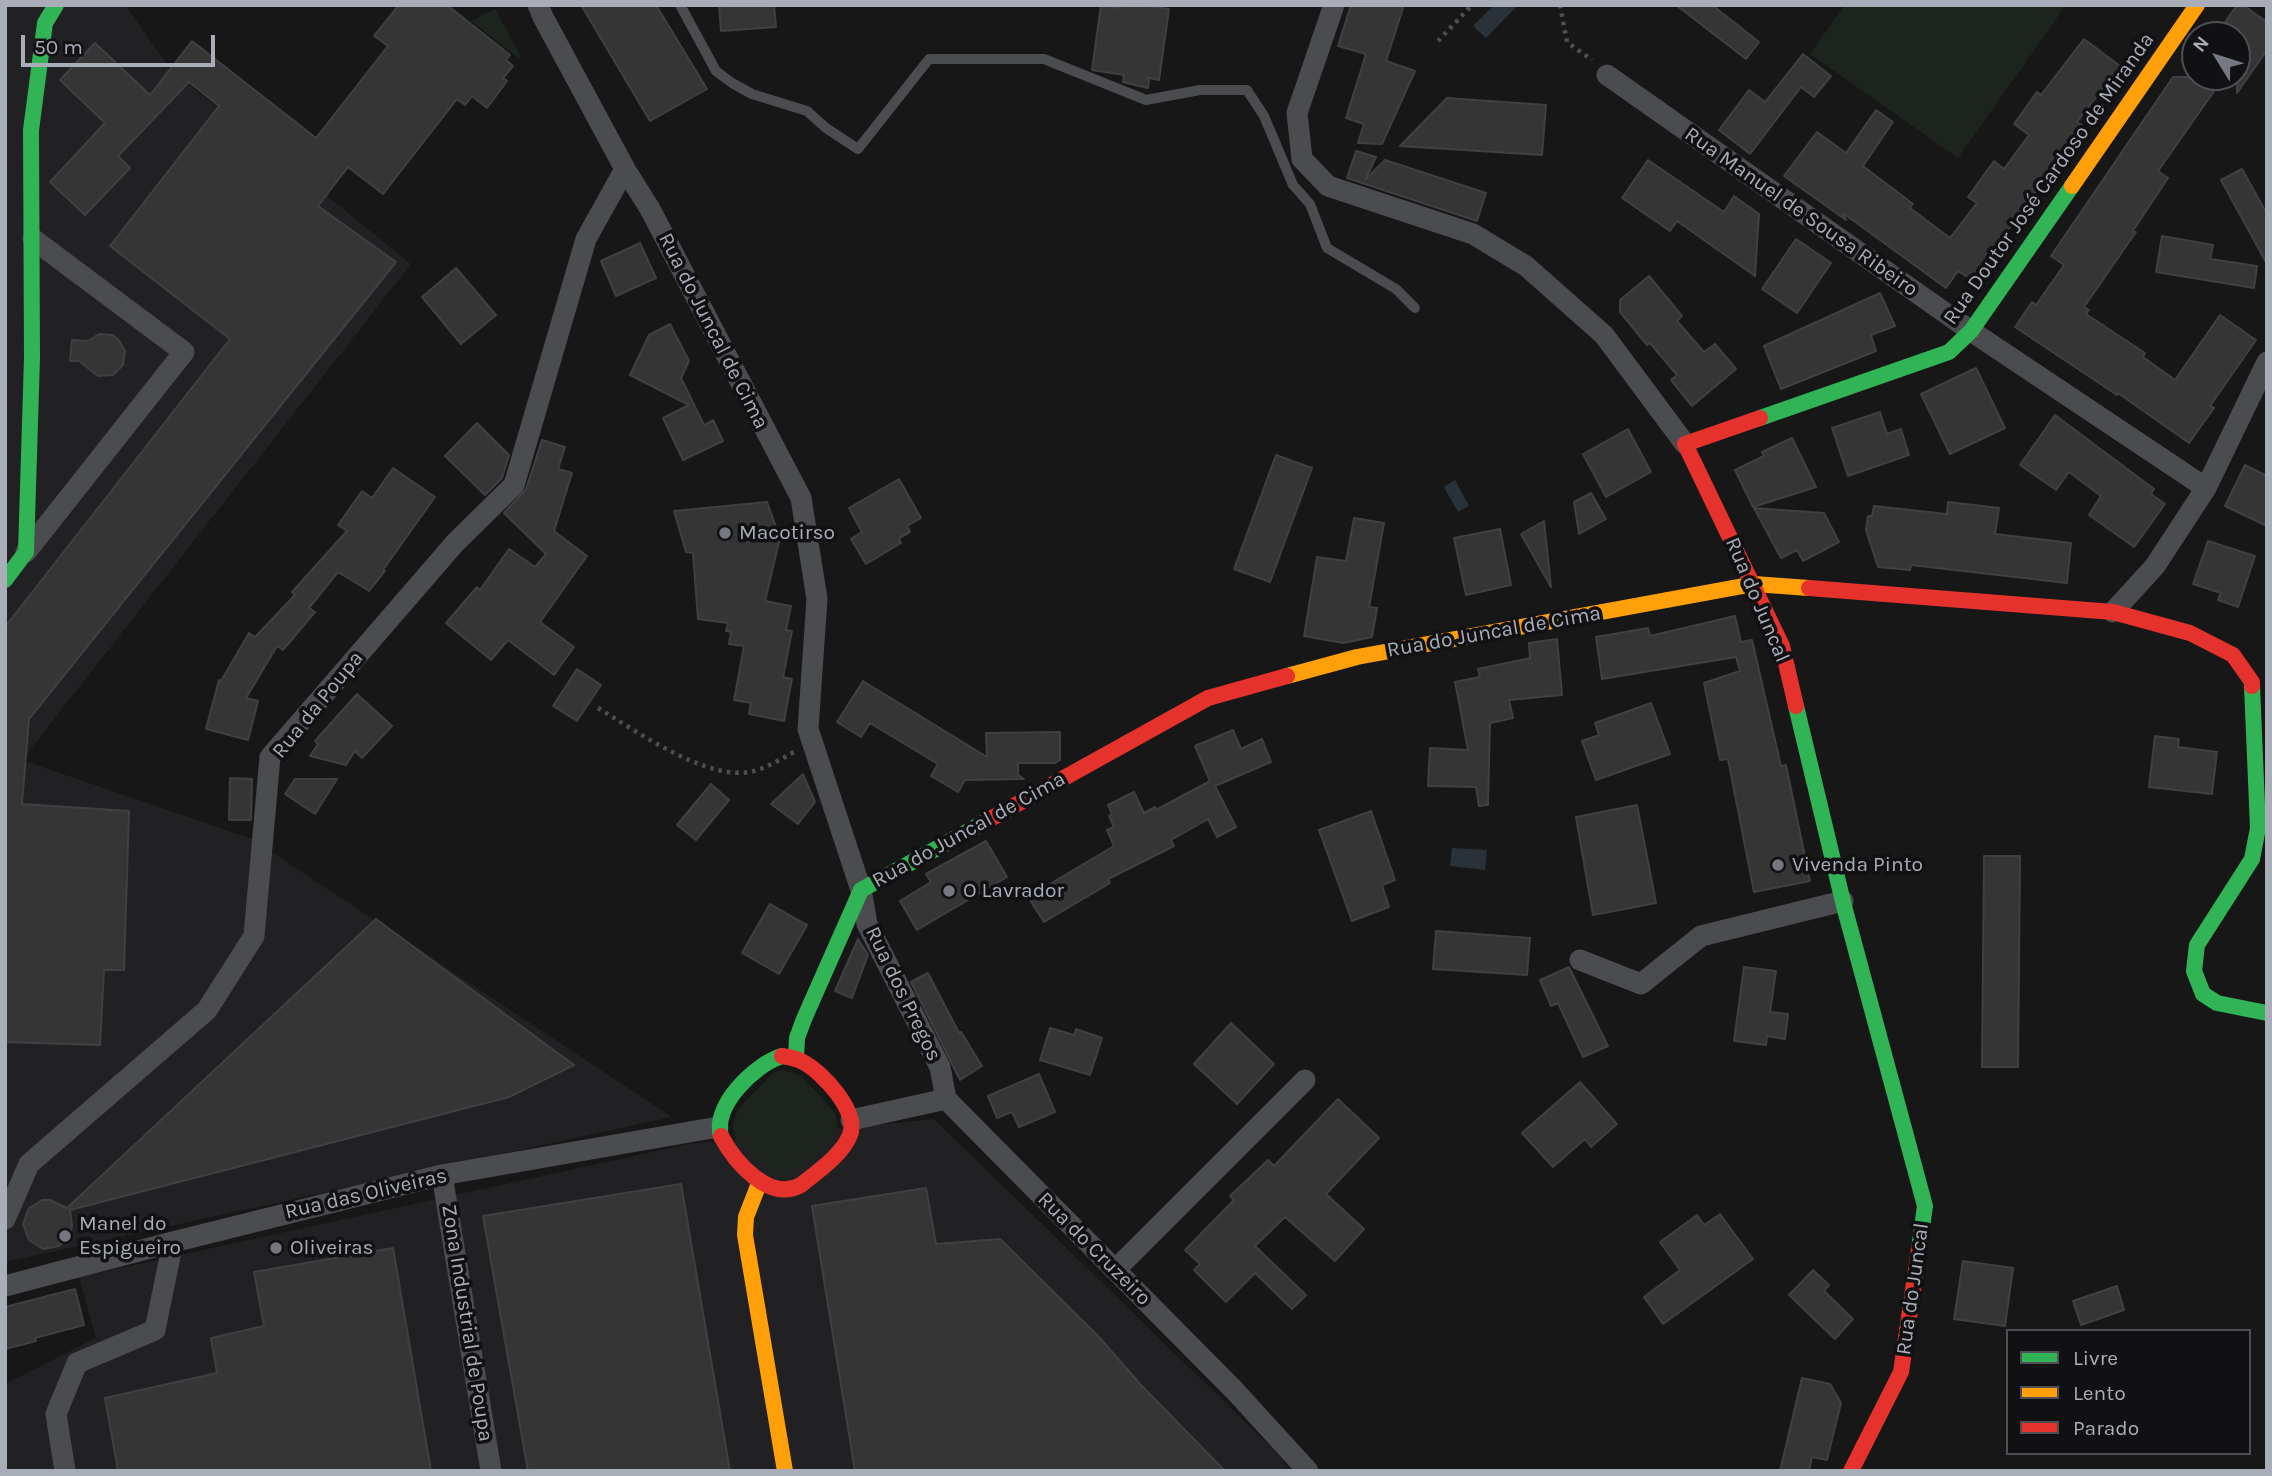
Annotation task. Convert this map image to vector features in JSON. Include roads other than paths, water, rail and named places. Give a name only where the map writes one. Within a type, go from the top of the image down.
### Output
[{"type":"street","points":[[26,552],[33,239],[32,130],[45,23],[56,5]]},
{"type":"street","name":"Rua do Juncal de Cima","points":[[538,5],[625,169],[650,209],[801,498],[817,599],[808,729],[861,890],[1208,698],[1357,657],[1754,584],[2113,612],[2190,633],[2233,655],[2252,682],[2258,828],[2252,859],[2197,945],[2194,971],[2203,994],[2217,1003],[2267,1013]]},
{"type":"street","name":"Rua do Juncal","points":[[1334,5],[1297,113],[1303,159],[1328,186],[1473,234],[1526,265],[1604,335],[1685,444],[1782,646],[1843,901],[1925,1206],[1901,1372],[1851,1471]]},
{"type":"street","name":"Rua Doutor José Cardoso de Miranda","points":[[1685,444],[1949,352],[1971,331],[2197,5]]},
{"type":"street","name":"Rua Manuel de Sousa Ribeiro","points":[[1607,75],[1971,331],[2206,488]]},
{"type":"street","name":"Rua da Poupa","points":[[5,1219],[29,1164],[207,1010],[254,936],[270,757],[455,543],[514,485],[586,239],[625,169]]},
{"type":"street","points":[[5,580],[184,352],[33,239]]},
{"type":"street","points":[[2113,612],[2155,566],[2206,488],[2267,362]]},
{"type":"street","points":[[796,1058],[797,1038],[804,1019],[861,890]]},
{"type":"street","name":"Rua dos Pregos","points":[[861,890],[867,924],[940,1067],[946,1099]]},
{"type":"street","points":[[1580,960],[1641,984],[1701,936],[1843,901]]},
{"type":"street","points":[[782,1056],[796,1058],[810,1065],[847,1107],[851,1120],[851,1134],[843,1149],[795,1188],[776,1189],[760,1181],[723,1144],[718,1127],[720,1113],[727,1101],[766,1060],[782,1056]]},
{"type":"street","points":[[1115,1270],[1305,1080]]},
{"type":"street","points":[[851,1120],[946,1099]]},
{"type":"street","name":"Rua do Cruzeiro","points":[[946,1099],[1235,1391],[1308,1471]]},
{"type":"street","name":"Rua das Oliveiras","points":[[12,1284],[173,1241],[442,1175],[718,1127]]},
{"type":"street","name":"Zona Industrial de Poupa","points":[[442,1175],[491,1471]]},
{"type":"street","points":[[760,1181],[746,1217],[745,1235],[785,1471]]},
{"type":"street","points":[[65,1471],[56,1414],[77,1363],[155,1330],[173,1241]]},
{"type":"lane","points":[[680,5],[716,71],[752,94],[807,111],[826,128],[859,149],[929,59],[1044,58],[1146,100],[1200,90],[1247,90],[1264,116],[1293,186],[1310,204],[1327,248],[1396,289],[1415,308]]},
{"type":"place","name":"Macotirso","points":[[725,533]]},
{"type":"place","name":"Vivenda Pinto","points":[[1778,865]]},
{"type":"place","name":"O Lavrador","points":[[949,891]]},
{"type":"place","name":"Manel do Espigueiro","points":[[65,1236]]},
{"type":"place","name":"Oliveiras","points":[[276,1248]]}]
